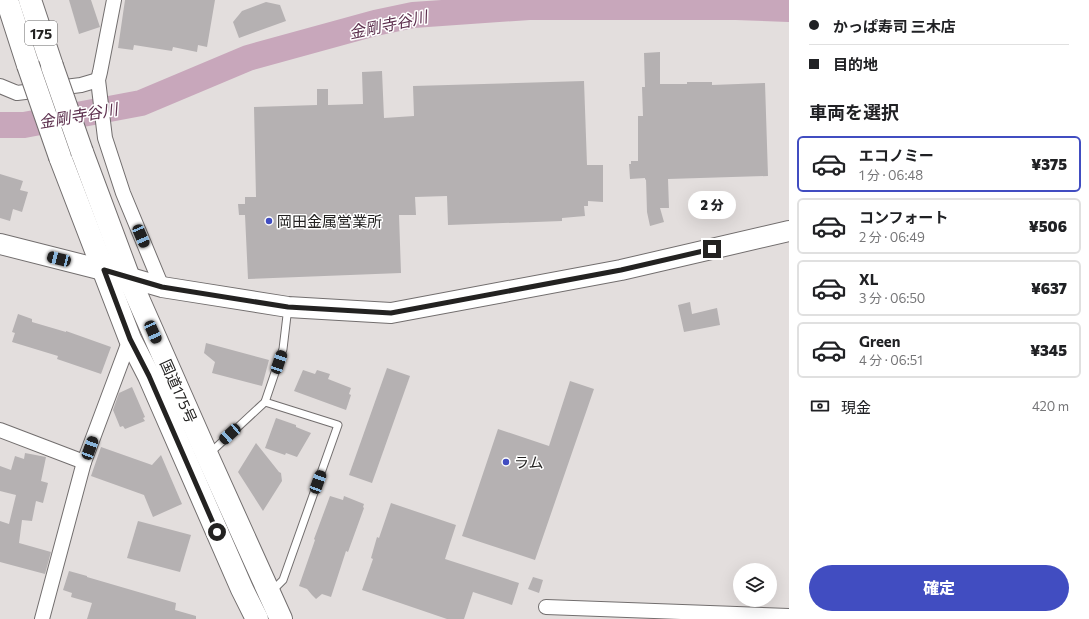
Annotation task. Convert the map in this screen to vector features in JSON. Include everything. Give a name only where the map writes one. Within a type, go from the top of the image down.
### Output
[{"type":"highway","name":"国道175号","points":[[7,0],[60,157],[130,339],[149,376],[242,589],[257,619]]},
{"type":"highway","name":"国道175号","points":[[30,0],[82,152],[129,278],[281,619]]},
{"type":"street","points":[[114,0],[98,80],[105,138],[123,193],[162,287]]},
{"type":"street","points":[[0,86],[17,93],[81,84],[98,80]]},
{"type":"street","points":[[0,244],[104,270],[162,287],[288,307],[391,313],[621,270],[789,231]]},
{"type":"street","points":[[42,619],[84,462],[130,339]]},
{"type":"street","points":[[0,430],[84,462]]},
{"type":"street","points":[[546,607],[789,616]]},
{"type":"lane","points":[[207,455],[265,402],[283,349],[288,307]]},
{"type":"lane","points":[[265,402],[338,425],[283,580],[269,594]]},
{"type":"building","points":[[69,0],[91,0],[100,27],[79,34]]},
{"type":"building","points":[[125,0],[215,0],[207,47],[198,45],[197,52],[173,47],[172,51],[134,45],[133,50],[118,48]]},
{"type":"building","points":[[266,2],[280,5],[286,21],[239,38],[233,22],[242,11]]},
{"type":"building","points":[[660,52],[660,84],[687,84],[687,82],[712,82],[712,85],[765,83],[768,176],[668,179],[669,208],[660,208],[664,222],[650,226],[647,212],[646,179],[630,179],[629,164],[631,164],[631,161],[638,161],[638,116],[643,116],[642,87],[645,87],[644,53]]},
{"type":"building","points":[[382,71],[384,118],[414,116],[413,86],[584,81],[587,165],[603,165],[603,202],[588,201],[588,206],[584,206],[585,216],[562,218],[562,221],[448,225],[447,196],[415,197],[416,215],[399,215],[401,273],[248,279],[245,215],[239,215],[238,204],[245,204],[245,197],[256,197],[254,107],[317,105],[317,89],[328,89],[328,105],[363,104],[362,72]]},
{"type":"building","points":[[0,174],[23,181],[20,190],[28,192],[22,212],[13,209],[10,221],[0,218]]},
{"type":"building","points":[[690,302],[692,314],[717,308],[720,325],[684,332],[678,305]]},
{"type":"building","points":[[18,314],[32,319],[32,322],[66,331],[111,347],[101,374],[57,359],[58,356],[12,342],[15,333],[12,332]]},
{"type":"building","points":[[206,343],[269,360],[262,386],[212,373],[215,362],[204,353]]},
{"type":"building","points":[[387,368],[410,376],[372,483],[349,475]]},
{"type":"building","points":[[303,370],[315,374],[317,370],[330,374],[328,379],[351,388],[349,394],[351,395],[346,410],[294,391]]},
{"type":"building","points":[[570,381],[594,389],[535,560],[462,536],[498,429],[549,446]]},
{"type":"building","points":[[132,387],[145,417],[143,418],[145,421],[125,429],[123,426],[120,427],[113,410],[119,393]]},
{"type":"building","points":[[276,418],[296,425],[296,427],[311,433],[297,457],[286,453],[285,455],[265,448]]},
{"type":"building","points":[[256,443],[281,473],[282,481],[263,511],[238,472]]},
{"type":"building","points":[[101,447],[152,465],[161,455],[182,504],[153,517],[144,495],[91,476]]},
{"type":"building","points":[[25,453],[46,457],[41,481],[48,483],[43,503],[36,501],[32,521],[22,520],[19,543],[51,552],[45,574],[0,562],[0,521],[9,524],[16,495],[0,491],[0,466],[11,470],[15,456],[24,459]]},
{"type":"building","points":[[330,496],[343,500],[344,496],[364,504],[364,508],[348,552],[346,551],[331,597],[322,594],[316,599],[307,589],[299,586]]},
{"type":"building","points":[[391,503],[456,525],[445,559],[519,583],[512,605],[473,592],[464,619],[447,619],[362,590],[373,559],[371,558],[377,537],[379,538]]},
{"type":"building","points":[[138,521],[191,535],[180,572],[127,558]]},
{"type":"building","points":[[69,571],[176,603],[175,610],[196,616],[196,619],[87,619],[92,603],[71,597],[72,593],[63,590]]},
{"type":"building","points":[[533,577],[543,580],[539,593],[528,589]]},
{"type":"waterway","name":"金剛寺谷川","points":[[0,125],[24,125],[141,103],[248,58],[375,23],[413,15],[529,7],[736,7],[789,9]]},
{"type":"place","name":"岡田金属営業所","points":[[269,221]]},
{"type":"place","name":"ラム","points":[[506,462]]},
{"type":"route","points":[[217,532],[149,376],[130,339],[104,270],[162,287],[288,307],[391,313],[621,270],[712,249]]}]
